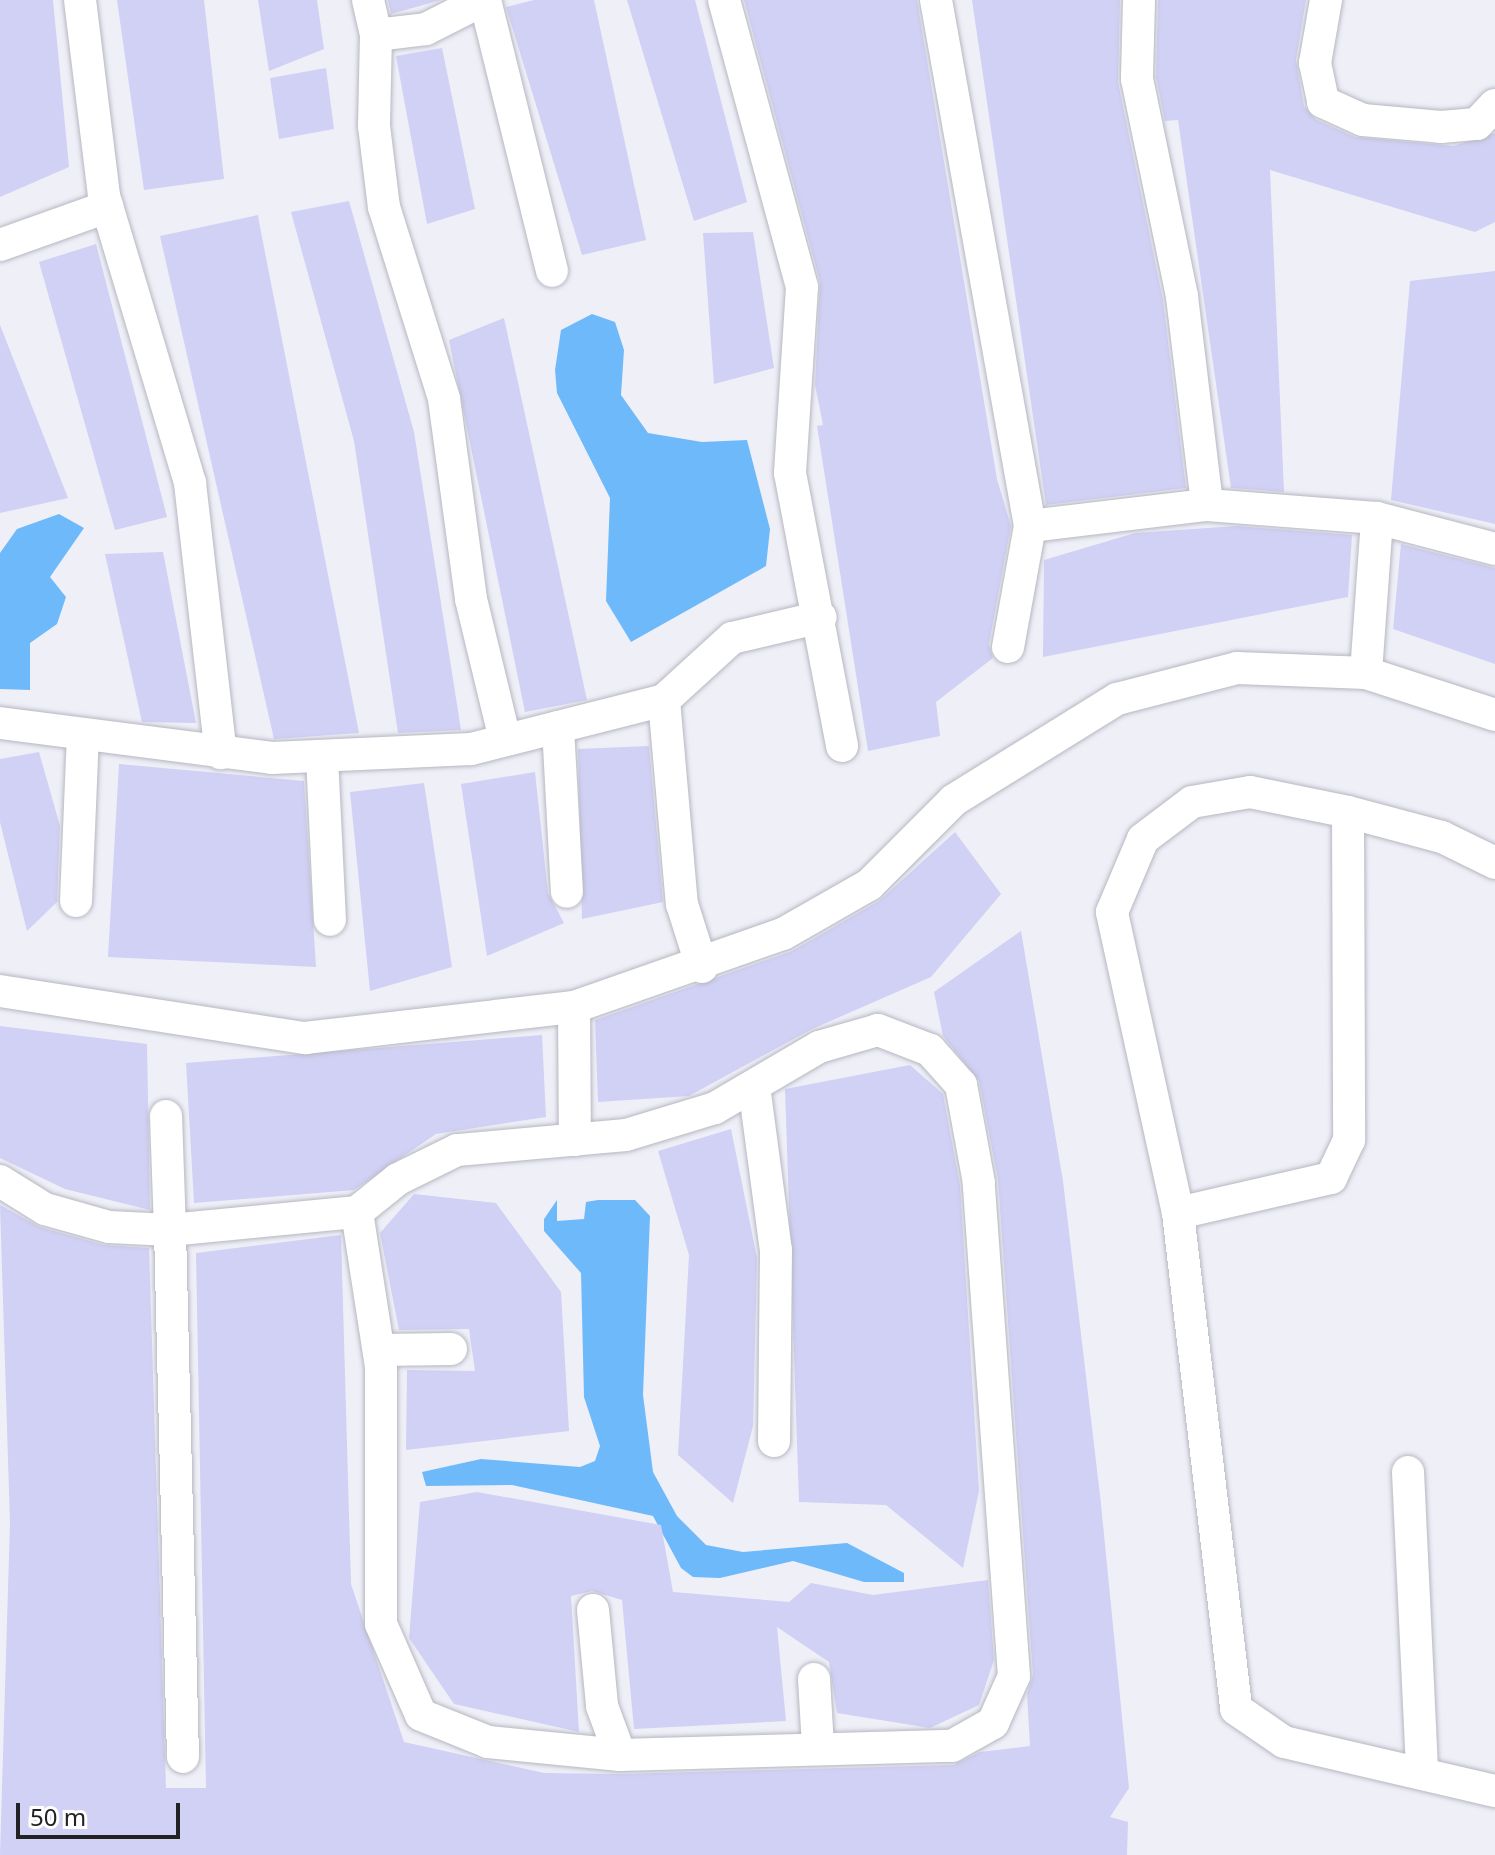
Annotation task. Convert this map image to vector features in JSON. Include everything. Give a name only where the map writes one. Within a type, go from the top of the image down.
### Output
[{"type":"street","points":[[80,0],[107,207],[190,483],[221,753]]},
{"type":"street","points":[[368,0],[376,35],[374,126],[384,207],[444,399],[471,599],[505,740]]},
{"type":"street","points":[[376,35],[426,29],[484,0],[552,271]]},
{"type":"street","points":[[724,0],[802,287],[790,473],[821,617],[842,746]]},
{"type":"street","points":[[936,0],[1030,526],[1008,647]]},
{"type":"street","points":[[1139,0],[1137,79],[1182,297],[1207,505]]},
{"type":"street","points":[[1326,0],[1315,63],[1323,102],[1363,120],[1441,127],[1477,124],[1495,105]]},
{"type":"street","points":[[0,245],[107,207]]},
{"type":"street","points":[[1030,526],[1207,505],[1377,518],[1495,549]]},
{"type":"street","points":[[1366,673],[1377,518]]},
{"type":"street","points":[[0,723],[221,753],[322,757],[471,749],[664,700],[732,638],[821,617]]},
{"type":"street","points":[[0,991],[305,1038],[574,1007],[702,967],[783,934],[869,885],[954,800],[1117,699],[1237,668],[1366,673],[1495,715]]},
{"type":"street","points":[[664,700],[682,904],[702,967]]},
{"type":"street","points":[[558,727],[567,892]]},
{"type":"street","points":[[76,901],[83,734]]},
{"type":"street","points":[[322,757],[330,920]]},
{"type":"street","points":[[1495,863],[1442,837],[1348,812],[1250,792],[1192,802],[1143,839],[1112,912],[1178,1213],[1236,1709],[1284,1742],[1422,1769],[1495,1791]]},
{"type":"street","points":[[1178,1213],[1331,1178],[1349,1140],[1348,812]]},
{"type":"street","points":[[574,1007],[575,1140]]},
{"type":"street","points":[[0,1181],[45,1209],[109,1227],[170,1230],[357,1212],[398,1179],[457,1150],[626,1135],[715,1108],[819,1047],[878,1030],[930,1050],[961,1085],[979,1183],[1014,1676],[993,1723],[952,1746],[818,1746],[620,1755],[488,1742],[421,1715],[381,1624],[379,1350],[357,1212]]},
{"type":"street","points":[[754,1086],[776,1250],[774,1441]]},
{"type":"street","points":[[166,1116],[183,1757]]},
{"type":"street","points":[[379,1350],[451,1349]]},
{"type":"street","points":[[1408,1472],[1422,1769]]},
{"type":"street","points":[[593,1610],[602,1706],[620,1755]]},
{"type":"street","points":[[814,1679],[818,1746]]},
{"type":"water","points":[[592,314],[615,322],[624,350],[621,395],[648,433],[702,442],[747,440],[770,529],[766,566],[631,642],[606,601],[610,498],[557,393],[555,370],[561,330]]},
{"type":"water","points":[[59,514],[84,528],[50,577],[66,597],[57,624],[30,643],[30,690],[0,689],[0,553],[17,529]]},
{"type":"water","points":[[557,1200],[557,1221],[584,1219],[586,1202],[598,1200],[635,1200],[650,1216],[643,1395],[653,1472],[677,1516],[706,1545],[743,1552],[847,1543],[904,1573],[904,1582],[864,1582],[793,1561],[720,1578],[693,1577],[681,1568],[653,1516],[512,1485],[426,1486],[422,1472],[481,1459],[580,1467],[595,1461],[600,1446],[584,1397],[581,1273],[544,1231],[544,1219]]},
{"type":"building","points":[[0,0],[53,0],[69,167],[0,197]]},
{"type":"building","points":[[117,0],[204,0],[224,179],[144,190]]},
{"type":"building","points":[[258,0],[317,0],[324,49],[269,71]]},
{"type":"building","points":[[388,0],[441,0],[391,14]]},
{"type":"building","points":[[534,0],[594,0],[646,240],[582,255],[506,7]]},
{"type":"building","points":[[627,0],[695,0],[747,202],[694,221]]},
{"type":"building","points":[[744,0],[917,0],[997,479],[1011,526],[989,644],[993,658],[936,702],[940,736],[868,751],[817,426],[823,425],[815,385],[820,282]]},
{"type":"building","points":[[972,0],[1120,0],[1118,82],[1163,300],[1186,488],[1046,505]]},
{"type":"building","points":[[1158,0],[1306,0],[1296,60],[1304,106],[1315,119],[1355,137],[1453,146],[1495,133],[1495,222],[1475,232],[1270,170],[1284,492],[1231,488],[1178,120],[1165,121],[1156,77]]},
{"type":"building","points":[[442,48],[475,209],[427,224],[396,56]]},
{"type":"building","points":[[326,68],[334,129],[279,139],[270,78]]},
{"type":"building","points":[[349,201],[414,432],[461,730],[398,733],[354,441],[291,212]]},
{"type":"building","points":[[258,215],[359,733],[274,739],[160,236]]},
{"type":"building","points":[[753,232],[774,368],[714,384],[703,233]]},
{"type":"building","points":[[96,244],[167,517],[115,530],[39,262]]},
{"type":"building","points":[[1495,271],[1495,524],[1391,500],[1410,281]]},
{"type":"building","points":[[504,318],[587,700],[525,712],[449,340]]},
{"type":"building","points":[[0,325],[68,498],[0,513]]},
{"type":"building","points":[[1237,526],[1352,535],[1348,597],[1043,657],[1044,560],[1135,533]]},
{"type":"building","points":[[1401,544],[1495,568],[1495,664],[1393,629]]},
{"type":"building","points":[[163,552],[196,723],[142,722],[105,554]]},
{"type":"building","points":[[649,746],[663,902],[582,919],[578,749]]},
{"type":"building","points":[[39,752],[60,826],[57,902],[27,931],[0,822],[0,759]]},
{"type":"building","points":[[119,764],[304,781],[316,967],[108,957]]},
{"type":"building","points":[[535,772],[548,893],[564,923],[487,956],[461,784]]},
{"type":"building","points":[[424,783],[452,967],[370,991],[350,792]]},
{"type":"building","points":[[955,832],[1001,894],[931,977],[810,1030],[689,1096],[598,1102],[595,1020],[792,951],[879,901]]},
{"type":"building","points":[[1021,931],[1063,1181],[1101,1504],[1129,1788],[1110,1817],[1128,1822],[1127,1855],[0,1855],[10,1523],[0,1205],[40,1227],[104,1245],[149,1248],[166,1788],[206,1788],[196,1253],[341,1235],[351,1584],[404,1742],[544,1773],[620,1774],[953,1765],[980,1752],[1030,1746],[1027,1694],[1033,1675],[998,1180],[979,1081],[943,1036],[934,992]]},
{"type":"building","points":[[0,1026],[147,1044],[150,1210],[65,1189],[0,1158]]},
{"type":"building","points":[[542,1035],[546,1117],[436,1134],[354,1190],[194,1203],[186,1063]]},
{"type":"building","points":[[910,1065],[943,1094],[960,1185],[979,1491],[963,1568],[886,1505],[799,1502],[785,1089]]},
{"type":"building","points":[[731,1129],[757,1258],[753,1426],[733,1503],[678,1455],[689,1255],[658,1151]]},
{"type":"building","points":[[414,1194],[496,1203],[561,1292],[569,1431],[406,1450],[407,1370],[475,1371],[469,1329],[399,1330],[380,1233]]},
{"type":"building","points":[[477,1492],[661,1525],[673,1592],[789,1602],[811,1583],[873,1595],[988,1580],[994,1660],[979,1705],[930,1728],[837,1713],[829,1662],[777,1627],[786,1721],[634,1729],[622,1600],[592,1591],[571,1596],[579,1732],[454,1704],[409,1638],[420,1502]]}]
